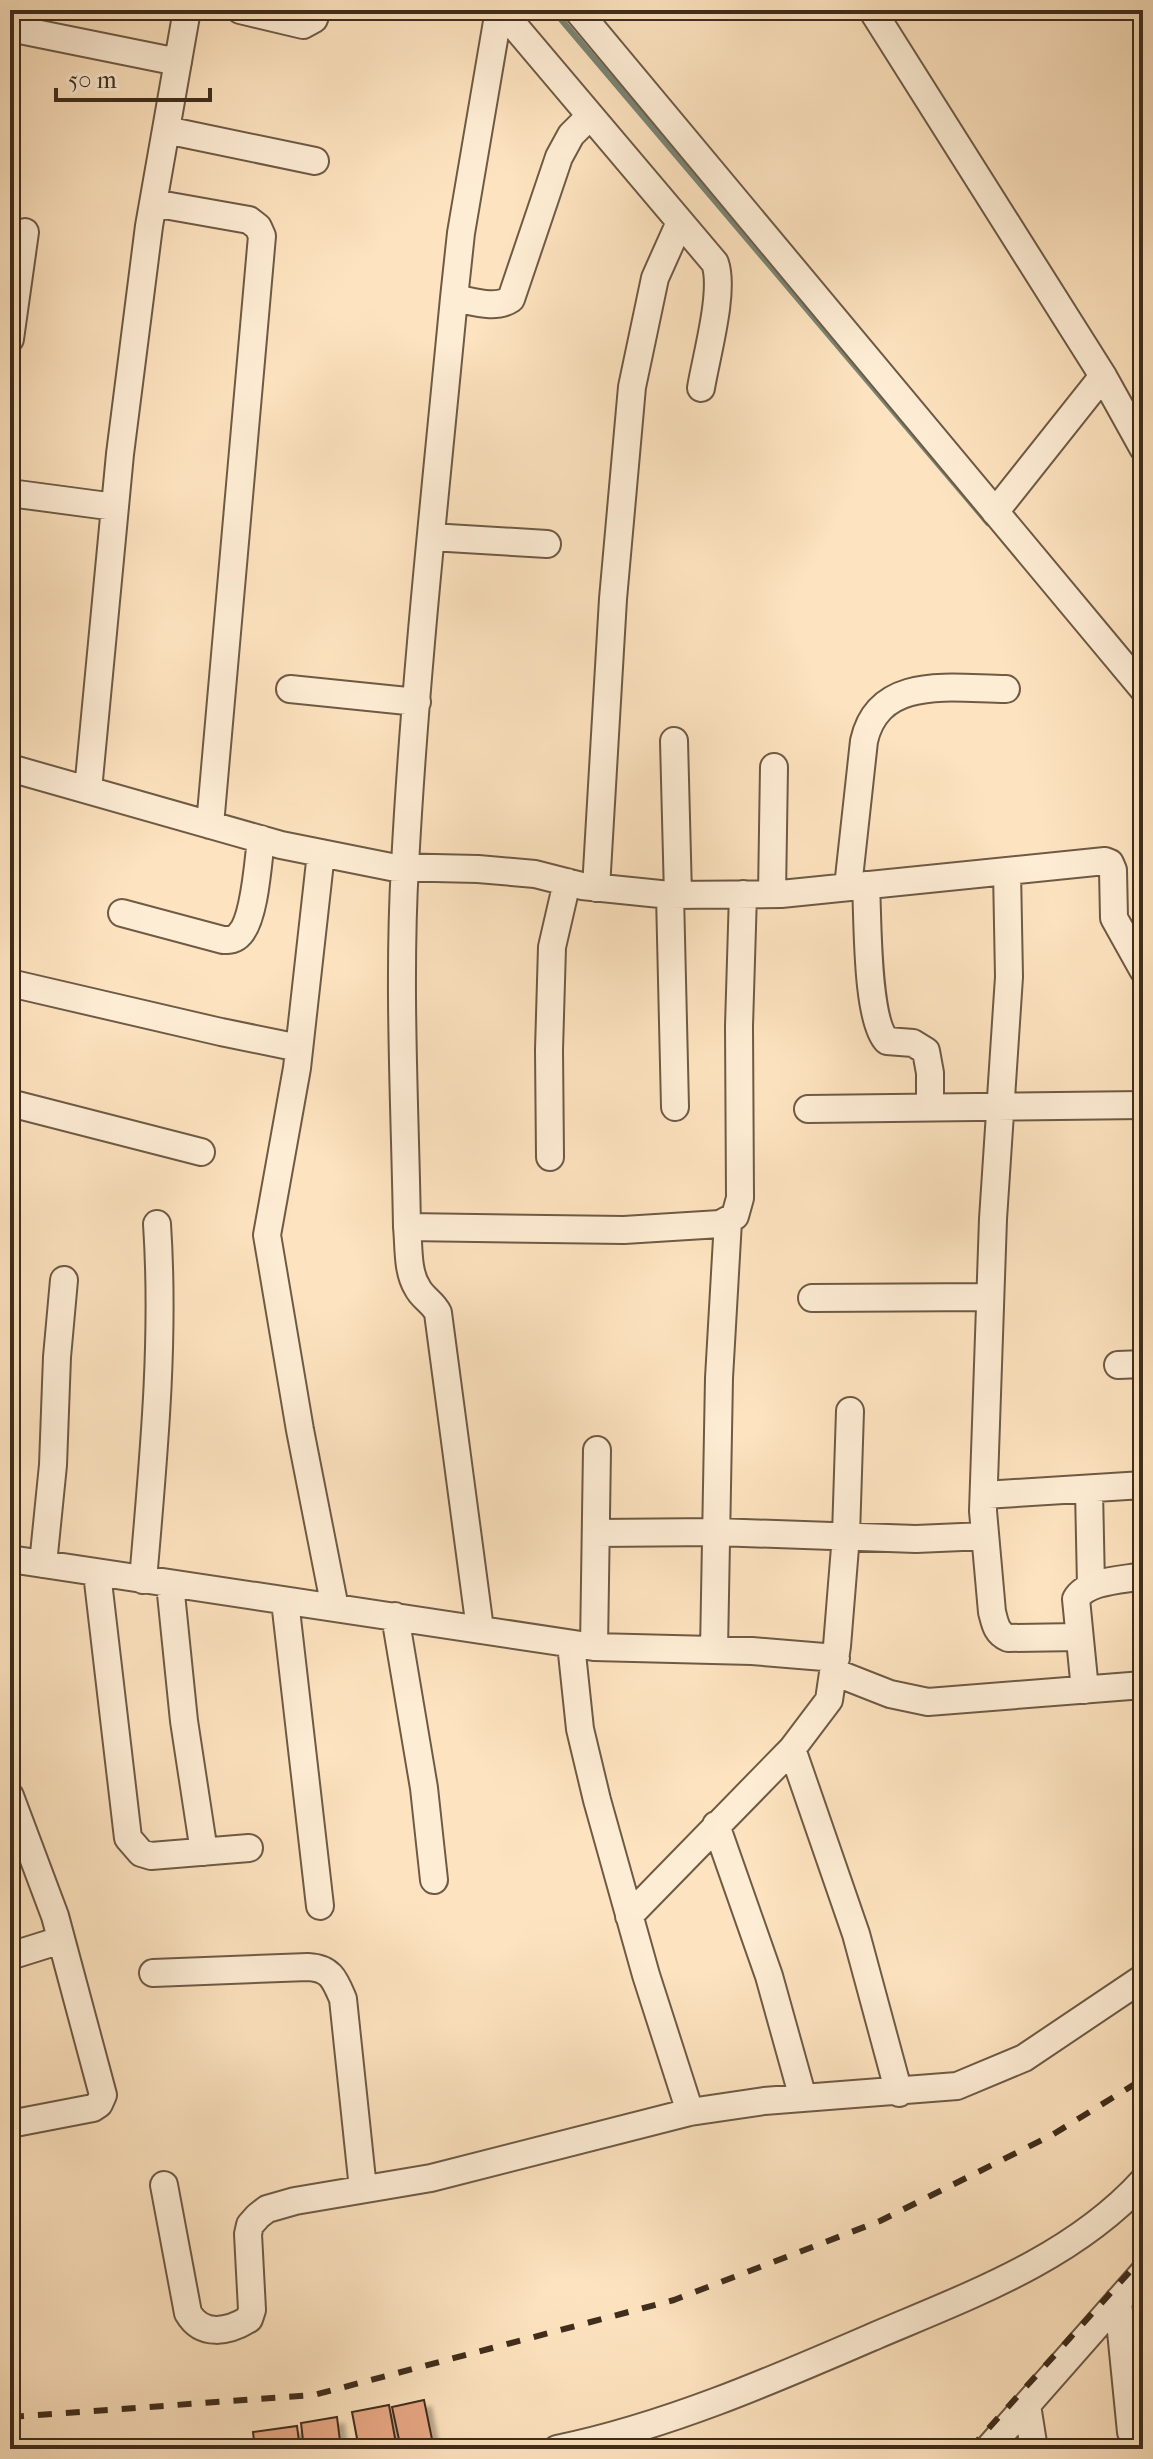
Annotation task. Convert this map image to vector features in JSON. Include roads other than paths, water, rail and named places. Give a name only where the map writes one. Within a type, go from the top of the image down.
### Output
[{"type":"street","points":[[88,790],[115,507],[153,203],[187,10]]},
{"type":"street","points":[[240,10],[303,25],[314,19],[317,10]]},
{"type":"street","points":[[500,10],[715,263],[717,293],[701,388]]},
{"type":"street","points":[[480,1629],[438,1313],[414,1283],[407,1227],[403,991],[405,867],[417,702],[454,298],[461,233],[500,10]]},
{"type":"street","points":[[577,10],[1143,689]]},
{"type":"street","points":[[872,10],[1103,376],[1143,448]]},
{"type":"street","points":[[10,28],[178,62]]},
{"type":"street","points":[[454,298],[493,305],[511,299],[559,157],[571,135],[590,116]]},
{"type":"street","points":[[166,130],[315,161]]},
{"type":"street","points":[[153,203],[249,220],[258,227],[262,236],[210,825]]},
{"type":"street","points":[[596,888],[613,599],[632,387],[655,278],[680,222]]},
{"type":"street","points":[[10,339],[25,232]]},
{"type":"street","points":[[995,512],[1103,376]]},
{"type":"street","points":[[10,493],[115,507]]},
{"type":"street","points":[[431,537],[547,544]]},
{"type":"street","points":[[290,689],[417,702]]},
{"type":"street","points":[[930,1107],[930,1073],[926,1051],[913,1043],[887,1041],[878,1025],[873,1005],[857,886],[862,754],[868,725],[874,713],[884,704],[916,690],[1006,689]]},
{"type":"street","points":[[674,741],[675,1107]]},
{"type":"street","points":[[772,894],[774,767]]},
{"type":"street","points":[[10,768],[261,839],[391,867],[521,873],[596,888],[674,895],[772,894],[1094,861],[1110,863],[1113,870],[1114,918],[1143,970]]},
{"type":"street","points":[[122,913],[223,940],[234,940],[248,919],[261,839]]},
{"type":"street","points":[[321,853],[299,1048],[267,1235],[300,1430],[335,1608]]},
{"type":"street","points":[[1007,871],[1009,977],[990,1297],[984,1495],[992,1612],[1001,1635],[1008,1638],[1079,1637]]},
{"type":"street","points":[[550,1157],[552,947],[567,882]]},
{"type":"street","points":[[407,1227],[624,1230],[728,1221],[739,1209],[740,1198],[739,1026],[743,894]]},
{"type":"street","points":[[10,983],[299,1048]]},
{"type":"street","points":[[10,1103],[201,1152]]},
{"type":"street","points":[[808,1109],[1143,1105]]},
{"type":"street","points":[[714,1650],[719,1378],[728,1221]]},
{"type":"street","points":[[143,1580],[159,1373],[161,1322],[157,1224]]},
{"type":"street","points":[[43,1564],[53,1465],[57,1357],[64,1280]]},
{"type":"street","points":[[812,1298],[990,1297]]},
{"type":"street","points":[[629,1916],[792,1749],[829,1700],[846,1535],[850,1411]]},
{"type":"street","points":[[597,1450],[596,1533],[582,1646],[580,1729],[629,1916],[690,2112]]},
{"type":"street","points":[[984,1495],[1143,1485]]},
{"type":"street","points":[[1089,1490],[1091,1586]]},
{"type":"street","points":[[596,1533],[716,1532],[916,1539],[985,1536]]},
{"type":"street","points":[[10,1559],[582,1646],[788,1652],[835,1665],[900,1697],[928,1702],[1143,1685]]},
{"type":"street","points":[[97,1573],[128,1838],[141,1853],[151,1856],[249,1848]]},
{"type":"street","points":[[1085,1690],[1076,1599],[1080,1592],[1091,1586],[1143,1576]]},
{"type":"street","points":[[170,1584],[184,1721],[204,1852]]},
{"type":"street","points":[[285,1601],[320,1906]]},
{"type":"street","points":[[395,1616],[424,1788],[434,1880]]},
{"type":"street","points":[[792,1749],[856,1934],[899,2093]]},
{"type":"street","points":[[10,1796],[18,1843],[61,1940],[103,2095],[93,2108],[10,2124]]},
{"type":"street","points":[[716,1825],[769,1976],[803,2098]]},
{"type":"street","points":[[10,1956],[61,1940]]},
{"type":"street","points":[[153,1973],[308,1967],[320,1967],[330,1972],[343,1999],[363,2189]]},
{"type":"street","points":[[164,2185],[188,2313],[200,2328],[210,2331],[249,2319],[252,2310],[248,2234],[250,2225],[267,2209],[295,2201],[431,2178],[690,2112],[803,2098],[899,2093],[957,2086],[1002,2070],[1024,2058],[1143,1978]]},
{"type":"street","points":[[565,2448],[760,2386],[957,2301],[1066,2247],[1116,2208],[1143,2181]]},
{"type":"street","points":[[988,2449],[1143,2273]]},
{"type":"street","points":[[1118,2301],[1131,2432],[1134,2439],[1143,2445]]},
{"type":"street","points":[[1027,2405],[1034,2449]]},
{"type":"waterway","points":[[553,10],[988,523]]},
{"type":"waterway","points":[[1135,696],[1143,706]]},
{"type":"railway","points":[[10,2417],[314,2395],[674,2300],[880,2221],[1052,2135],[1143,2079]]},
{"type":"railway","points":[[970,2449],[1143,2257]]}]
